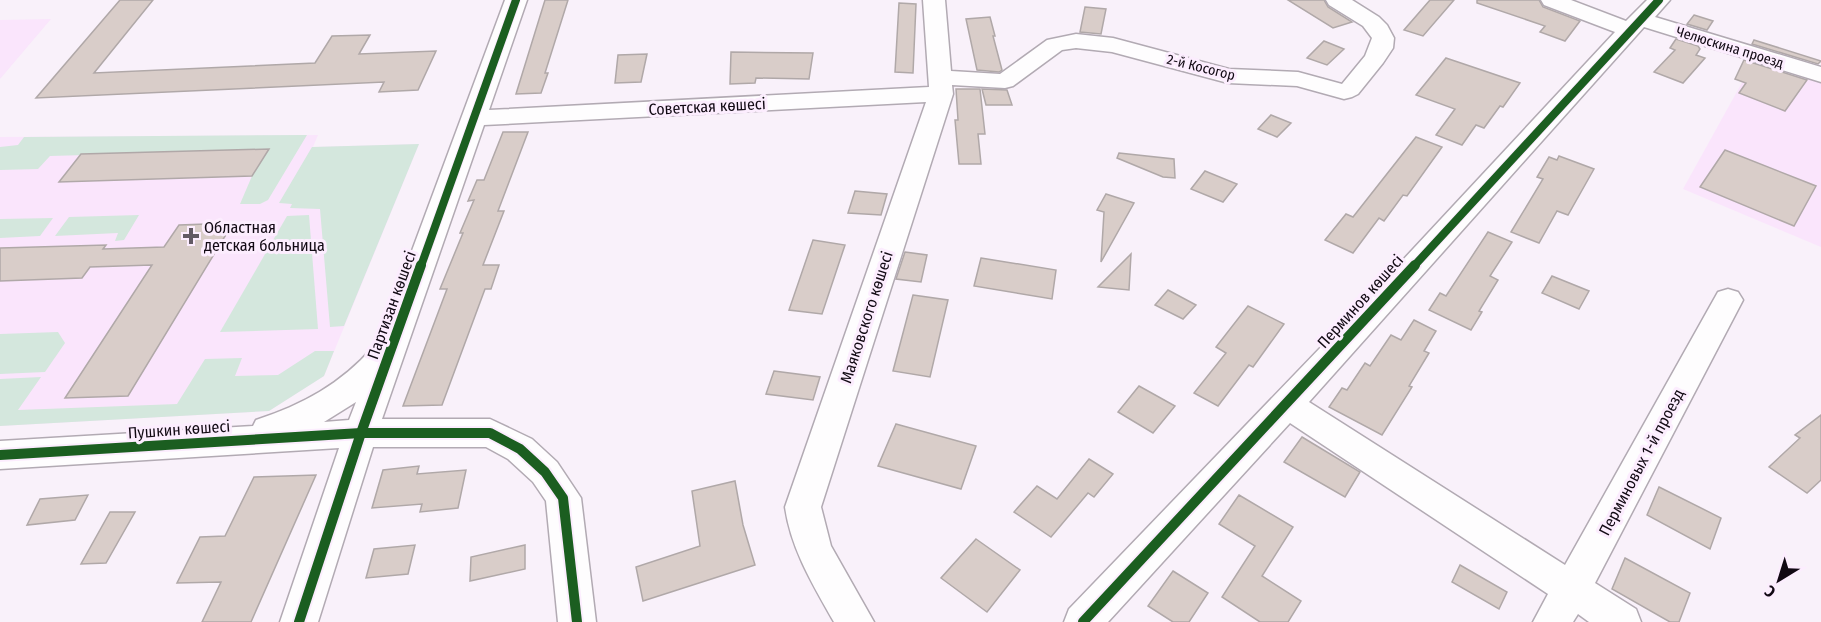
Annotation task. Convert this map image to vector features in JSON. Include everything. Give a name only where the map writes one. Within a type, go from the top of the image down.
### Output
[{"type":"street","name":"Партизан көшесі","points":[[299,622],[361,433],[516,0]]},
{"type":"street","name":"Маяковского көшесі","points":[[855,622],[810,543],[804,526],[803,507],[940,85],[934,0]]},
{"type":"street","name":"2-й Косогор","points":[[940,85],[1005,81],[1055,45],[1076,41],[1113,45],[1228,76],[1298,79],[1344,92],[1350,89],[1380,54],[1383,41],[1380,30],[1372,22],[1337,0]]},
{"type":"street","name":"Челюскина проезд","points":[[1552,0],[1643,16],[1821,75]]},
{"type":"street","name":"Перминов көшесі","points":[[1083,622],[1288,405],[1389,291],[1643,16]]},
{"type":"street","name":"Советская көшесі","points":[[474,118],[940,85]]},
{"type":"street","name":"Перминовых 1-й проезд","points":[[1552,622],[1728,300]]},
{"type":"street","points":[[221,441],[273,428],[318,409],[366,375],[393,343]]},
{"type":"street","points":[[1288,405],[1622,622]]},
{"type":"street","name":"Пушкин көшесі","points":[[0,455],[361,433],[490,433],[520,449],[545,472],[563,498],[577,622]]},
{"type":"shaded area","points":[[51,19],[0,79],[0,20]]},
{"type":"shaded area","points":[[1755,59],[1821,81],[1821,247],[1683,189]]},
{"type":"shaded area","name":"Областная детская больница","points":[[318,135],[313,147],[419,144],[324,376],[269,411],[0,426],[0,137]]},
{"type":"green space","points":[[307,135],[268,200],[260,204],[240,204],[252,176],[268,150],[50,156],[38,169],[0,170],[0,147],[18,145],[24,137]]},
{"type":"green space","points":[[419,144],[344,326],[330,327],[320,209],[290,208],[292,204],[279,203],[312,147]]},
{"type":"green space","points":[[139,215],[124,240],[115,241],[118,233],[55,236],[69,217]]},
{"type":"green space","points":[[309,215],[318,329],[220,332],[287,216]]},
{"type":"green space","points":[[53,218],[40,236],[0,238],[0,219]]},
{"type":"green space","points":[[58,332],[65,343],[45,372],[0,374],[0,334]]},
{"type":"green space","points":[[315,351],[334,351],[324,376],[269,411],[0,426],[0,379],[41,377],[18,410],[177,404],[205,359],[242,358],[235,376],[278,375]]},
{"type":"building","points":[[120,0],[153,0],[94,73],[315,63],[332,36],[370,35],[359,54],[436,51],[418,90],[379,92],[384,82],[36,98]]},
{"type":"building","points":[[545,0],[568,0],[545,73],[548,73],[541,93],[516,94]]},
{"type":"building","points":[[1288,0],[1324,0],[1328,7],[1352,22],[1333,28]]},
{"type":"building","points":[[1430,0],[1454,0],[1423,36],[1404,30]]},
{"type":"building","points":[[1477,0],[1539,0],[1543,7],[1580,21],[1565,41],[1540,32],[1545,26],[1477,3]]},
{"type":"building","points":[[899,3],[916,4],[913,73],[895,72]]},
{"type":"building","points":[[1085,7],[1106,9],[1101,34],[1080,32]]},
{"type":"building","points":[[1694,15],[1713,21],[1707,30],[1687,24]]},
{"type":"building","points":[[990,17],[1002,70],[999,72],[977,70],[966,19]]},
{"type":"building","points":[[1676,39],[1698,46],[1700,49],[1696,55],[1705,58],[1683,83],[1654,72],[1675,50],[1670,48]]},
{"type":"building","points":[[1754,40],[1821,61],[1818,64],[1752,44]]},
{"type":"building","points":[[1324,41],[1344,49],[1327,65],[1307,58]]},
{"type":"building","points":[[731,52],[813,53],[809,79],[756,78],[755,83],[730,84]]},
{"type":"building","points":[[647,54],[641,82],[615,83],[618,55]]},
{"type":"building","points":[[1446,58],[1520,83],[1484,128],[1476,125],[1462,145],[1436,135],[1455,109],[1416,95]]},
{"type":"building","points":[[1744,60],[1807,80],[1785,111],[1739,93],[1746,83],[1735,79]]},
{"type":"building","points":[[956,89],[980,89],[985,134],[978,134],[981,164],[959,164],[955,120],[958,120]]},
{"type":"building","points":[[982,89],[1007,90],[1012,105],[986,105]]},
{"type":"building","points":[[1271,115],[1291,123],[1277,137],[1258,129]]},
{"type":"building","points":[[503,132],[528,132],[498,211],[504,211],[483,265],[499,265],[491,289],[485,289],[442,405],[403,406],[447,289],[440,289],[474,200],[468,201],[477,180],[484,180]]},
{"type":"building","points":[[1416,137],[1442,147],[1407,196],[1403,195],[1384,221],[1379,218],[1353,253],[1325,240],[1346,214],[1353,217]]},
{"type":"building","points":[[269,149],[252,176],[59,182],[81,154]]},
{"type":"building","points":[[1725,150],[1816,186],[1794,226],[1700,187]]},
{"type":"building","points":[[1119,153],[1174,159],[1175,178],[1163,177],[1117,158]]},
{"type":"building","points":[[1559,156],[1594,169],[1568,215],[1557,211],[1539,243],[1511,232],[1543,179],[1537,177],[1549,157],[1557,160]]},
{"type":"building","points":[[1205,171],[1237,184],[1223,202],[1191,189]]},
{"type":"building","points":[[855,191],[887,194],[881,215],[848,213]]},
{"type":"building","points":[[1106,194],[1134,203],[1101,262],[1104,212],[1097,210]]},
{"type":"building","points":[[233,223],[128,396],[65,398],[152,265],[90,267],[82,278],[0,281],[0,248],[106,245],[103,249],[164,247],[179,225]]},
{"type":"building","points":[[1488,232],[1512,242],[1490,276],[1498,280],[1479,311],[1482,312],[1471,330],[1429,310],[1440,293],[1446,296]]},
{"type":"building","points":[[813,240],[845,245],[822,314],[789,310]]},
{"type":"building","points":[[905,252],[927,255],[921,282],[896,279]]},
{"type":"building","points":[[1131,254],[1129,290],[1098,287]]},
{"type":"building","points":[[981,258],[1056,270],[1052,299],[974,286]]},
{"type":"building","points":[[1552,276],[1589,291],[1579,309],[1542,293]]},
{"type":"building","points":[[1168,290],[1196,305],[1183,319],[1155,305]]},
{"type":"building","points":[[913,295],[948,300],[930,377],[893,371]]},
{"type":"building","points":[[1248,306],[1284,324],[1253,367],[1249,365],[1218,406],[1194,393],[1226,353],[1216,347]]},
{"type":"building","points":[[1414,320],[1436,331],[1424,351],[1429,353],[1409,386],[1412,387],[1382,435],[1329,407],[1342,388],[1347,390],[1365,363],[1370,366],[1391,335],[1401,340]]},
{"type":"building","points":[[774,371],[820,377],[813,400],[766,394]]},
{"type":"building","points":[[1139,386],[1175,406],[1153,433],[1118,412]]},
{"type":"building","points":[[1821,415],[1821,480],[1807,493],[1769,467],[1800,438],[1795,435]]},
{"type":"building","points":[[896,424],[976,446],[961,489],[878,466]]},
{"type":"building","points":[[1302,437],[1360,472],[1345,497],[1284,462]]},
{"type":"building","points":[[1089,459],[1113,474],[1094,497],[1088,493],[1051,537],[1014,512],[1037,486],[1057,499]]},
{"type":"building","points":[[419,466],[417,474],[466,470],[458,508],[420,512],[422,504],[372,508],[383,470]]},
{"type":"building","points":[[316,475],[251,622],[202,622],[221,582],[177,583],[200,537],[225,536],[254,477]]},
{"type":"building","points":[[735,481],[743,525],[755,565],[643,601],[636,567],[700,546],[692,491]]},
{"type":"building","points":[[1659,487],[1721,518],[1710,549],[1647,515]]},
{"type":"building","points":[[88,495],[75,520],[27,525],[40,499]]},
{"type":"building","points":[[1239,495],[1293,527],[1262,576],[1301,601],[1288,622],[1260,622],[1222,597],[1255,546],[1219,524]]},
{"type":"building","points":[[110,512],[135,512],[106,563],[81,564]]},
{"type":"building","points":[[976,539],[1020,570],[987,612],[941,578]]},
{"type":"building","points":[[415,545],[408,574],[366,578],[374,549]]},
{"type":"building","points":[[525,545],[525,569],[470,581],[471,557]]},
{"type":"building","points":[[1625,558],[1690,593],[1679,622],[1670,622],[1612,589]]},
{"type":"building","points":[[1460,565],[1507,592],[1499,609],[1452,582]]},
{"type":"building","points":[[1173,571],[1208,593],[1189,622],[1173,622],[1148,606]]},
{"type":"cycle path","points":[[299,622],[361,433],[516,0]]},
{"type":"cycle path","points":[[1083,622],[1358,328],[1629,30],[1659,0]]},
{"type":"cycle path","points":[[0,455],[361,433],[490,433],[520,449],[545,472],[563,498],[577,622]]},
{"type":"place","name":"Областная детская больница","points":[[191,236]]}]
